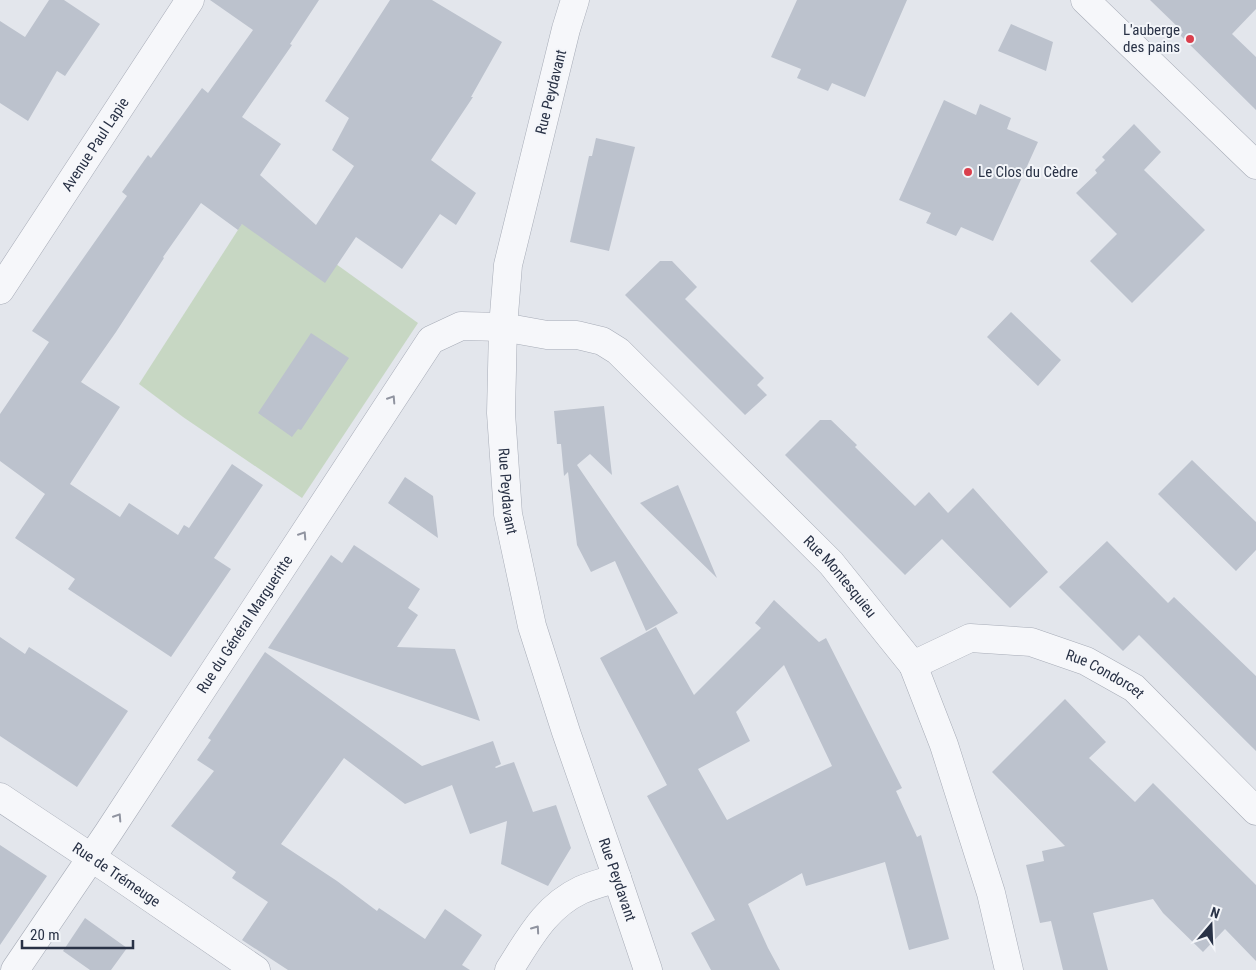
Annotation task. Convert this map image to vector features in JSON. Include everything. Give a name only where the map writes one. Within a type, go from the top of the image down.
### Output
[{"type":"street","name":"Avenue Paul Lapie","points":[[0,290],[190,0]]},
{"type":"street","name":"Rue Peydavant","points":[[575,0],[508,265],[503,327],[501,413],[508,514],[532,626],[566,732],[618,878],[648,970]]},
{"type":"street","points":[[1084,0],[1256,165]]},
{"type":"street","name":"Rue du Général Margueritte","points":[[15,970],[91,858],[431,340],[461,326],[503,327]]},
{"type":"street","name":"Rue Montesquieu","points":[[503,327],[546,335],[577,335],[602,341],[618,352],[831,563],[912,665],[947,754],[991,893],[1009,970]]},
{"type":"street","name":"Rue Condorcet","points":[[912,665],[970,638],[1031,642],[1086,661],[1134,688],[1256,811]]},
{"type":"street","name":"Rue de Trémeuge","points":[[0,797],[256,970]]},
{"type":"street","points":[[509,970],[538,925],[552,908],[581,890],[618,878]]},
{"type":"green space","points":[[254,205],[418,323],[302,498],[183,417],[139,384]]},
{"type":"building","points":[[49,0],[64,0],[100,24],[65,76],[57,71],[28,121],[0,103],[0,21],[25,37]]},
{"type":"building","points":[[210,0],[319,0],[290,44],[292,45],[242,117],[281,144],[260,175],[316,225],[354,166],[332,150],[349,118],[325,101],[390,0],[432,0],[502,42],[471,97],[473,97],[431,160],[476,193],[456,225],[440,214],[402,269],[356,237],[325,283],[242,224],[238,230],[201,203],[81,382],[120,407],[70,484],[120,517],[129,503],[178,535],[184,525],[189,528],[232,464],[263,485],[214,558],[231,569],[171,657],[68,589],[75,579],[15,538],[45,494],[0,461],[0,414],[49,342],[32,331],[127,196],[122,192],[148,155],[151,158],[202,88],[208,93],[253,30]]},
{"type":"building","points":[[797,0],[907,0],[865,97],[832,83],[828,91],[797,78],[801,69],[771,57]]},
{"type":"building","points":[[1150,0],[1256,0],[1256,9],[1232,34],[1256,57],[1256,110],[1180,35],[1183,32]]},
{"type":"building","points":[[1011,24],[1053,42],[1046,71],[998,51]]},
{"type":"building","name":"Le Clos du Cèdre","points":[[944,100],[976,115],[980,104],[1011,118],[1007,129],[1038,142],[993,241],[961,227],[956,236],[926,223],[931,213],[899,200]]},
{"type":"building","points":[[1134,124],[1161,152],[1144,170],[1205,230],[1132,303],[1090,261],[1117,234],[1076,193],[1097,173],[1095,170],[1105,160],[1102,157]]},
{"type":"building","points":[[596,138],[635,147],[609,251],[570,242],[589,156],[592,156]]},
{"type":"building","points":[[660,261],[672,261],[697,287],[685,299],[764,378],[757,385],[767,395],[745,415],[625,295]]},
{"type":"building","points":[[1011,312],[1061,360],[1038,386],[987,337]]},
{"type":"building","points":[[311,333],[349,358],[301,430],[298,429],[292,437],[258,413]]},
{"type":"building","points":[[604,406],[612,475],[590,454],[577,465],[678,613],[646,631],[615,561],[591,572],[577,545],[568,472],[564,476],[561,444],[557,444],[554,411]]},
{"type":"building","points":[[820,420],[831,420],[857,445],[855,447],[915,506],[929,492],[948,513],[973,488],[1048,572],[1010,608],[942,539],[905,575],[785,455]]},
{"type":"building","points":[[1192,460],[1256,522],[1256,550],[1236,571],[1158,494]]},
{"type":"building","points":[[405,477],[433,496],[438,538],[388,503]]},
{"type":"building","points":[[678,485],[717,578],[640,503]]},
{"type":"building","points":[[1107,541],[1168,603],[1174,597],[1256,676],[1256,751],[1139,635],[1123,651],[1059,587]]},
{"type":"building","points":[[354,545],[420,589],[408,608],[418,615],[397,647],[455,649],[480,721],[268,648],[331,555],[342,563]]},
{"type":"building","points":[[774,600],[819,642],[826,638],[902,788],[896,791],[917,837],[921,835],[949,939],[909,950],[885,862],[806,886],[802,873],[748,904],[780,970],[711,970],[691,933],[715,920],[647,796],[667,785],[600,658],[656,627],[694,695],[761,628],[755,623]],"holes":[[[784,665],[832,766],[727,820],[698,769],[750,741],[736,712]]]},
{"type":"building","points":[[0,637],[25,654],[29,647],[128,711],[77,787],[0,736]]},
{"type":"building","points":[[265,652],[422,766],[493,741],[501,764],[495,767],[514,762],[533,812],[556,805],[571,848],[548,886],[501,864],[507,821],[470,834],[452,785],[405,804],[344,758],[281,844],[337,881],[377,911],[379,908],[425,939],[445,909],[482,935],[462,965],[470,970],[288,970],[242,940],[268,902],[232,878],[236,872],[171,826],[214,771],[197,760],[211,740],[208,738]]},
{"type":"building","points":[[1065,699],[1106,742],[1089,758],[1135,802],[1153,783],[1256,885],[1256,961],[1225,929],[1203,952],[1163,913],[1153,899],[1093,913],[1108,970],[1063,970],[1051,921],[1040,923],[1026,865],[1044,861],[1042,851],[1065,846],[992,772]]},
{"type":"building","points":[[0,845],[47,876],[0,945]]},
{"type":"building","points":[[85,918],[127,948],[111,970],[90,970],[63,951]]},
{"type":"place","name":"L'auberge des pains","points":[[1190,39]]},
{"type":"place","name":"Le Clos du Cèdre","points":[[968,172]]}]
